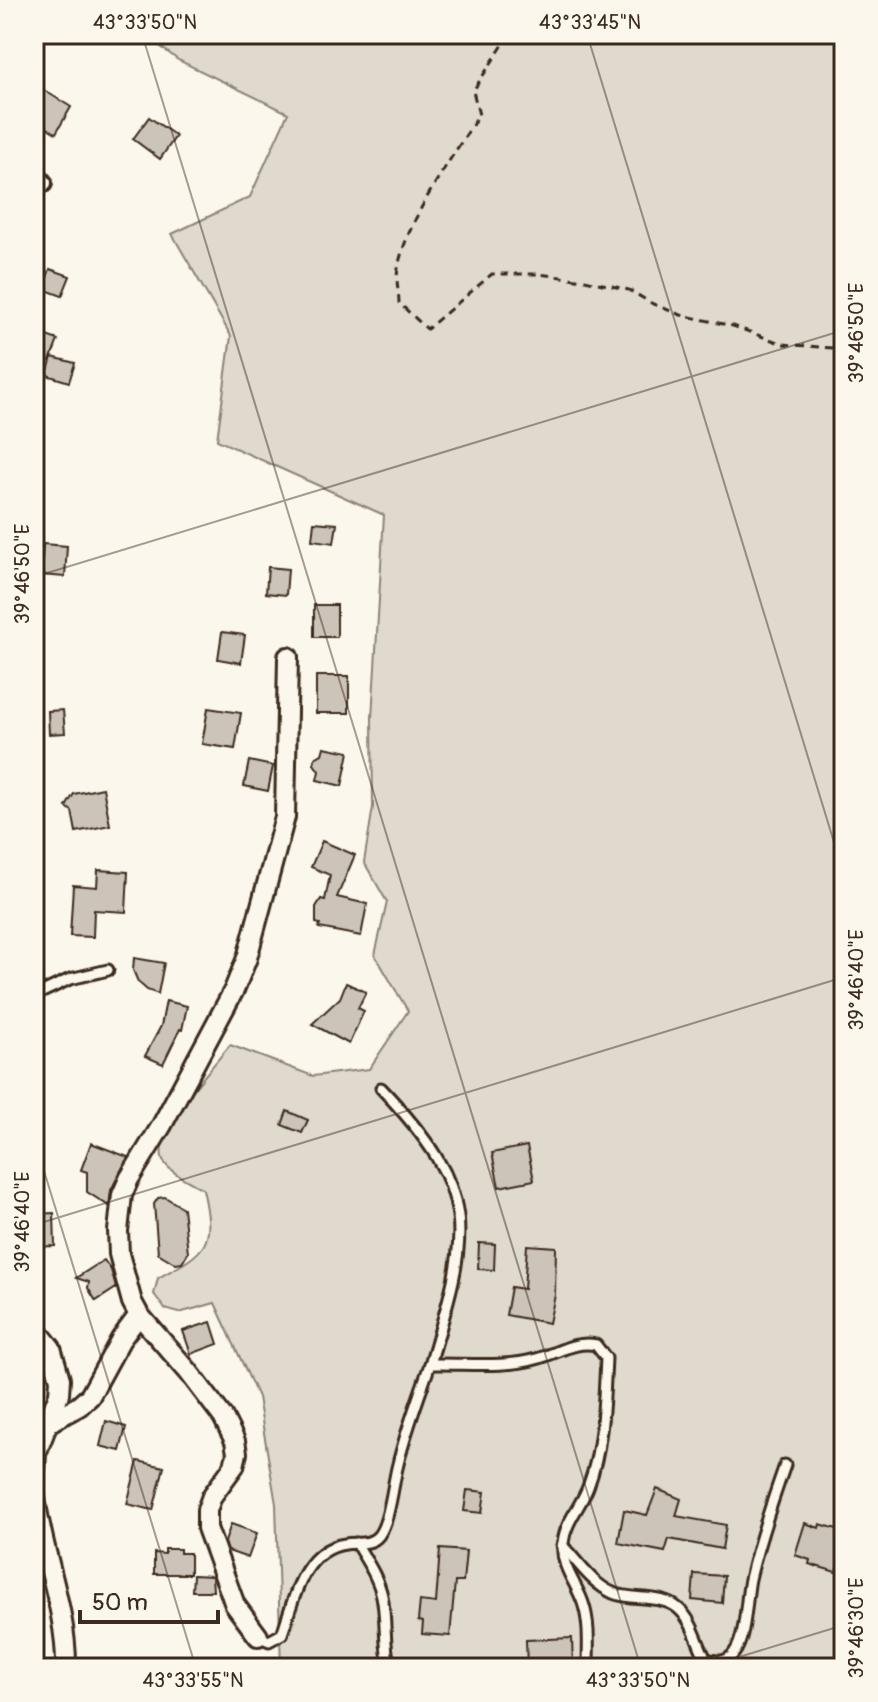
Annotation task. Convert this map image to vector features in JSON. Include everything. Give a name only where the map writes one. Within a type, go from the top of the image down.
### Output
[{"type":"street","points":[[258,1636],[235,1605],[207,1528],[207,1510],[212,1496],[234,1466],[237,1453],[235,1441],[223,1417],[188,1371],[139,1315],[132,1302],[119,1254],[118,1231],[122,1195],[234,990],[247,958],[285,817],[288,657]]},
{"type":"street","points":[[48,1423],[79,1406],[90,1396],[121,1339],[139,1315]]},
{"type":"street","points":[[34,1327],[51,1348],[60,1379],[59,1394],[36,1454],[34,1487],[36,1513],[65,1635],[66,1668]]},
{"type":"lane","points":[[34,996],[70,979],[108,970]]},
{"type":"lane","points":[[258,1636],[269,1641],[282,1634],[297,1588],[312,1562],[323,1551],[334,1546],[370,1542],[380,1534],[403,1446],[452,1289],[461,1221],[454,1193],[440,1160],[416,1126],[381,1088]]},
{"type":"lane","points":[[430,1364],[520,1362],[578,1344],[596,1345],[606,1358],[594,1468],[588,1489],[565,1531],[562,1545],[564,1561],[584,1604],[588,1626],[588,1668]]},
{"type":"lane","points":[[562,1545],[594,1581],[610,1592],[627,1598],[676,1605],[687,1617],[706,1659],[716,1662],[726,1660],[735,1652],[740,1640],[758,1550],[785,1465]]},
{"type":"lane","points":[[356,1543],[372,1569],[382,1596],[384,1648],[390,1668]]},
{"type":"path","points":[[510,34],[473,91],[479,115],[450,160],[408,237],[397,276],[399,303],[427,329],[492,274],[538,274],[629,290],[681,315],[733,326],[783,344],[844,349]]},
{"type":"shaded area","points":[[144,34],[844,34],[844,1668],[281,1668],[276,1504],[258,1397],[215,1303],[179,1313],[165,1309],[154,1294],[158,1278],[188,1261],[204,1245],[208,1224],[203,1189],[170,1169],[163,1160],[162,1148],[166,1133],[186,1100],[230,1045],[313,1076],[369,1069],[408,1011],[375,955],[387,902],[364,862],[373,807],[372,718],[384,515],[217,440],[231,336],[172,234],[250,197],[288,113],[178,60]]},
{"type":"building","points":[[42,89],[71,107],[56,133],[34,120],[34,103]]},
{"type":"building","points":[[149,117],[176,136],[160,159],[133,139]]},
{"type":"building","points":[[50,269],[70,276],[62,296],[43,289]]},
{"type":"building","points":[[38,333],[58,340],[50,361],[34,355]]},
{"type":"building","points":[[52,357],[75,363],[69,382],[47,375]]},
{"type":"building","points":[[314,522],[337,524],[334,543],[312,540]]},
{"type":"building","points":[[43,544],[67,546],[65,577],[41,575]]},
{"type":"building","points":[[268,567],[288,569],[286,595],[266,593]]},
{"type":"building","points":[[314,605],[337,605],[337,637],[314,637]]},
{"type":"building","points":[[222,632],[245,635],[241,663],[218,659]]},
{"type":"building","points":[[316,676],[349,676],[349,713],[316,713]]},
{"type":"building","points":[[208,708],[241,713],[235,749],[202,744]]},
{"type":"building","points":[[63,710],[65,733],[49,734],[48,711]]},
{"type":"building","points":[[324,747],[349,752],[342,786],[317,780],[319,771],[314,764],[315,758],[322,754]]},
{"type":"building","points":[[249,761],[273,766],[268,791],[244,786]]},
{"type":"building","points":[[103,788],[110,825],[76,832],[72,811],[66,807],[70,800],[74,794]]},
{"type":"building","points":[[322,841],[355,855],[337,897],[367,904],[361,936],[319,928],[320,924],[316,923],[316,907],[321,899],[325,900],[330,875],[311,867]]},
{"type":"building","points":[[98,870],[128,872],[126,912],[94,910],[93,937],[70,936],[73,885],[97,887]]},
{"type":"building","points":[[134,958],[164,963],[158,994],[138,982],[133,970]]},
{"type":"building","points":[[346,983],[366,992],[358,1008],[364,1011],[349,1044],[312,1024],[340,998]]},
{"type":"building","points":[[166,1001],[187,1006],[182,1030],[163,1064],[145,1056],[161,1026]]},
{"type":"building","points":[[287,1111],[308,1120],[302,1133],[282,1125]]},
{"type":"building","points":[[91,1143],[128,1157],[111,1190],[109,1206],[87,1192],[87,1172],[81,1170]]},
{"type":"building","points":[[527,1146],[534,1180],[499,1187],[492,1153]]},
{"type":"building","points":[[165,1197],[183,1208],[188,1253],[182,1263],[176,1264],[158,1253],[154,1204],[158,1198]]},
{"type":"building","points":[[54,1213],[55,1246],[34,1247],[34,1214]]},
{"type":"building","points":[[479,1243],[495,1244],[494,1270],[478,1269]]},
{"type":"building","points":[[527,1245],[556,1247],[555,1295],[549,1323],[506,1315],[511,1287],[524,1289]]},
{"type":"building","points":[[104,1260],[111,1270],[116,1288],[96,1301],[88,1288],[89,1282],[76,1278]]},
{"type":"building","points":[[211,1322],[218,1344],[191,1354],[183,1331]]},
{"type":"building","points":[[106,1421],[126,1427],[120,1451],[100,1446]]},
{"type":"building","points":[[138,1461],[164,1467],[153,1510],[127,1504]]},
{"type":"building","points":[[657,1489],[681,1499],[676,1516],[726,1525],[722,1549],[669,1539],[665,1552],[618,1543],[624,1510],[647,1515]]},
{"type":"building","points":[[467,1490],[485,1492],[482,1513],[464,1511]]},
{"type":"building","points":[[805,1523],[844,1531],[844,1545],[836,1572],[809,1564],[810,1560],[795,1555]]},
{"type":"building","points":[[231,1524],[257,1533],[248,1558],[228,1551],[225,1542]]},
{"type":"building","points":[[165,1549],[190,1553],[190,1574],[154,1574],[154,1553],[165,1554]]},
{"type":"building","points":[[440,1549],[466,1551],[463,1582],[455,1582],[450,1636],[422,1634],[423,1622],[418,1621],[420,1601],[436,1603]]},
{"type":"building","points":[[694,1574],[724,1576],[722,1603],[692,1600]]},
{"type":"building","points":[[193,1575],[212,1576],[213,1591],[192,1591]]},
{"type":"building","points":[[572,1638],[573,1668],[527,1668],[526,1640]]}]
